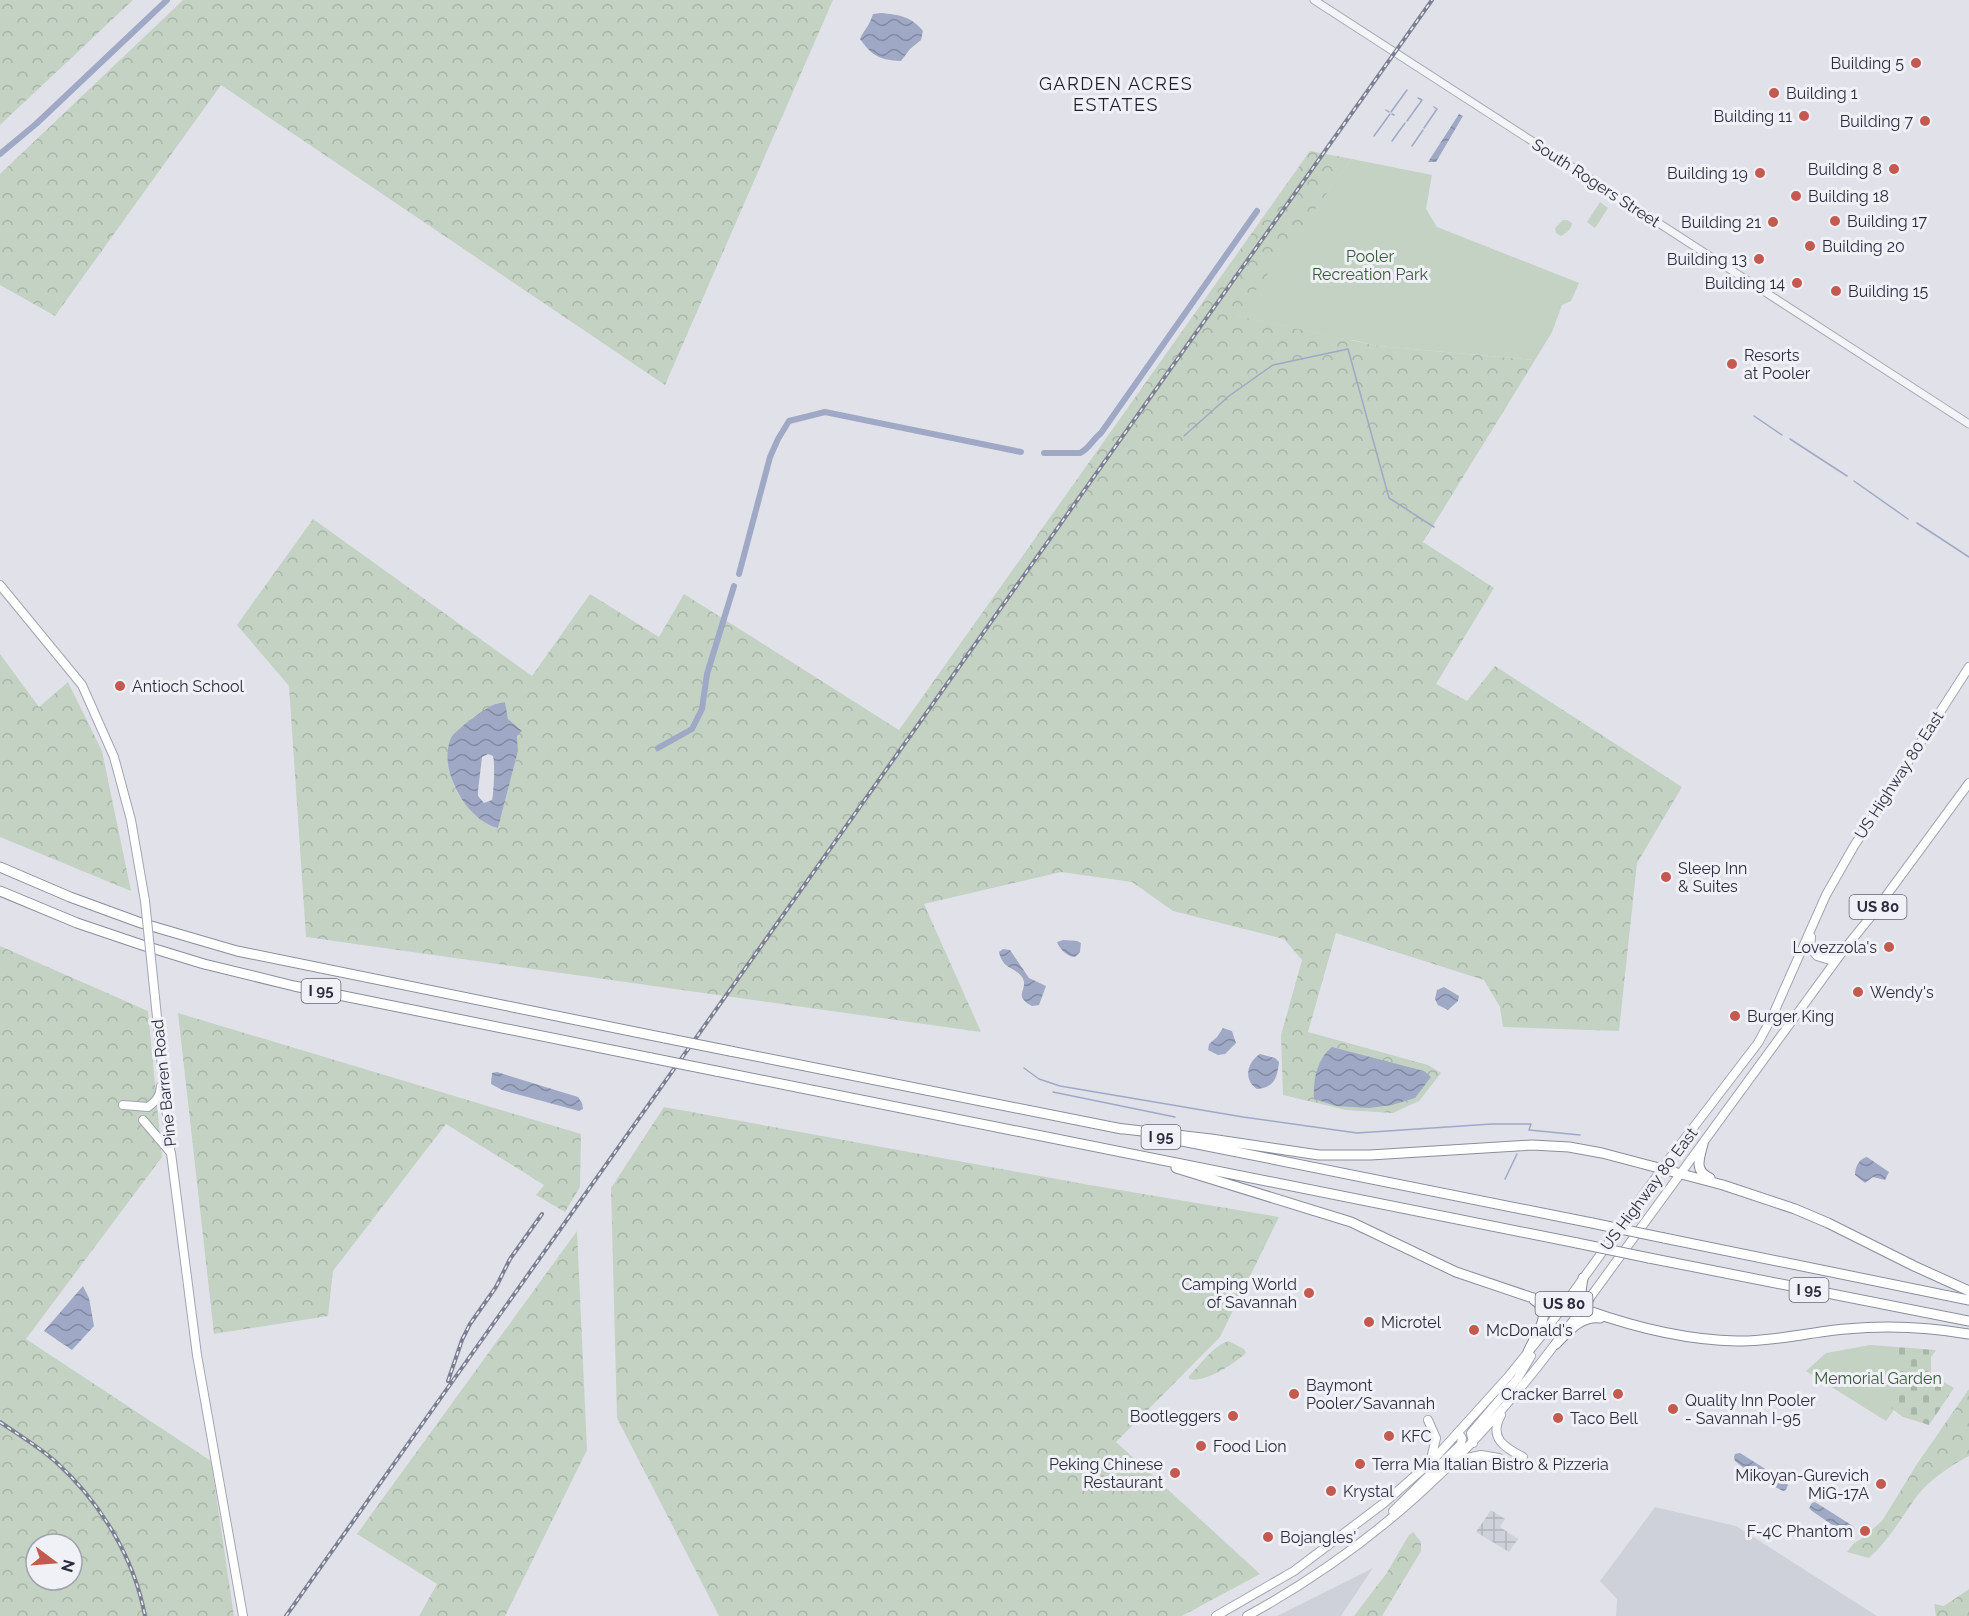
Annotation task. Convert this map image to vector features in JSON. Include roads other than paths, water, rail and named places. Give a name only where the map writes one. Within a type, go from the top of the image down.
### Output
[{"type":"highway","name":"I 95","points":[[0,867],[70,897],[141,923],[237,951],[1969,1300]]},
{"type":"highway","name":"I 95","points":[[0,891],[77,923],[204,964],[294,986],[1969,1321]]},
{"type":"highway","points":[[1116,1128],[1319,1155],[1370,1155],[1532,1145],[1569,1147],[1634,1160],[1723,1185],[1795,1209],[1969,1291]]},
{"type":"highway","points":[[1703,1144],[1698,1161],[1699,1170],[1703,1175],[1723,1185]]},
{"type":"highway","points":[[1143,1156],[1208,1179],[1351,1222],[1456,1272],[1530,1297],[1562,1306],[1574,1307],[1585,1303]]},
{"type":"highway","points":[[1583,1278],[1580,1292],[1589,1311],[1669,1334],[1737,1341],[1765,1340],[1845,1329],[1889,1327],[1944,1330],[1969,1334]]},
{"type":"highway","points":[[1528,1352],[1543,1323],[1544,1315],[1543,1308],[1530,1297]]},
{"type":"highway","points":[[1556,1344],[1580,1321],[1592,1317],[1609,1318]]},
{"type":"main road","name":"Pine Barren Road","points":[[0,585],[82,685],[114,757],[131,820],[145,901],[168,1125]]},
{"type":"main road","name":"US Highway 80 East","points":[[1216,1616],[1294,1570],[1384,1503],[1430,1462],[1458,1433],[1546,1330],[1758,1043],[1772,1017],[1826,895],[1854,846],[1969,667]]},
{"type":"main road","name":"US Highway 80 East","points":[[1247,1616],[1304,1582],[1374,1533],[1427,1489],[1505,1409],[1556,1344],[1843,951],[1969,783]]},
{"type":"main road","points":[[1815,922],[1809,943],[1813,954],[1830,960],[1843,951]]},
{"type":"main road","points":[[123,1105],[148,1107],[156,1100],[160,1093],[160,1053]]},
{"type":"main road","points":[[143,1120],[171,1153]]},
{"type":"main road","name":"Pine Barren Road","points":[[171,1153],[197,1355],[243,1616]]},
{"type":"main road","points":[[1473,1443],[1471,1433],[1518,1378],[1546,1330]]},
{"type":"main road","points":[[1505,1409],[1497,1422],[1499,1441],[1503,1446],[1523,1457]]},
{"type":"main road","points":[[1428,1420],[1436,1438],[1436,1446],[1430,1462]]},
{"type":"main road","points":[[1374,1533],[1412,1491],[1461,1444],[1462,1438],[1458,1433]]},
{"type":"main road","points":[[1454,1462],[1481,1455],[1499,1458]]},
{"type":"street","name":"South Rogers Street","points":[[1314,0],[1969,424]]},
{"type":"street","name":"Pine Barren Road","points":[[168,1125],[171,1153]]},
{"type":"water","points":[[873,14],[904,17],[914,22],[923,31],[921,40],[901,61],[887,60],[877,56],[860,39]]},
{"type":"water","points":[[1459,114],[1463,116],[1436,162],[1428,162]]},
{"type":"water","points":[[505,702],[508,719],[522,731],[517,736],[518,751],[498,828],[487,823],[466,805],[452,778],[448,764],[448,750],[451,738],[458,730],[491,706]],"holes":[[[488,754],[493,756],[492,800],[484,803],[478,796],[482,757]]]},
{"type":"water","points":[[1063,940],[1081,943],[1080,952],[1075,957],[1060,948],[1057,942]]},
{"type":"water","points":[[1003,949],[1010,950],[1029,978],[1046,986],[1039,1005],[1032,1006],[1023,999],[1022,977],[1003,962],[999,952]]},
{"type":"water","points":[[1444,987],[1459,996],[1458,1001],[1448,1010],[1438,1005],[1435,999],[1437,990]]},
{"type":"water","points":[[1223,1028],[1232,1031],[1236,1043],[1225,1054],[1218,1055],[1208,1050],[1209,1044]]},
{"type":"water","points":[[1332,1047],[1424,1071],[1431,1077],[1415,1098],[1392,1105],[1369,1108],[1336,1106],[1314,1099],[1314,1084],[1319,1063]]},
{"type":"water","points":[[1260,1054],[1275,1058],[1279,1062],[1274,1081],[1268,1086],[1257,1089],[1250,1081],[1248,1071],[1252,1062]]},
{"type":"water","points":[[497,1072],[578,1097],[583,1109],[579,1111],[502,1090],[491,1084],[492,1073]]},
{"type":"water","points":[[1867,1157],[1889,1172],[1885,1180],[1873,1177],[1865,1183],[1855,1175],[1858,1164]]},
{"type":"water","points":[[83,1286],[89,1298],[94,1326],[72,1350],[44,1331]]},
{"type":"water","points":[[1740,1453],[1786,1482],[1788,1485],[1786,1490],[1783,1491],[1754,1476],[1735,1461],[1735,1454]]},
{"type":"water","points":[[1815,1502],[1853,1526],[1854,1533],[1850,1537],[1812,1511],[1809,1508]]},
{"type":"waterway","points":[[0,154],[36,124],[167,0]]},
{"type":"waterway","points":[[1391,112],[1407,90]]},
{"type":"waterway","points":[[1407,121],[1422,100],[1418,98]]},
{"type":"waterway","points":[[1424,128],[1437,109],[1434,107]]},
{"type":"waterway","points":[[1374,136],[1390,114]]},
{"type":"waterway","points":[[1392,141],[1405,123]]},
{"type":"waterway","points":[[1412,146],[1423,130]]},
{"type":"waterway","points":[[1044,453],[1080,453],[1101,433],[1257,211]]},
{"type":"waterway","points":[[1184,436],[1229,396],[1273,365],[1348,349],[1389,498],[1434,527]]},
{"type":"waterway","points":[[739,574],[770,457],[789,421],[825,412],[1021,452]]},
{"type":"waterway","points":[[1754,416],[1782,435]]},
{"type":"waterway","points":[[1790,439],[1847,476]]},
{"type":"waterway","points":[[1854,481],[1908,519]]},
{"type":"waterway","points":[[1917,523],[1969,557]]},
{"type":"waterway","points":[[658,748],[692,729],[702,709],[707,674],[734,586]]},
{"type":"waterway","points":[[1024,1068],[1039,1079],[1060,1086],[1243,1117],[1357,1133],[1492,1124],[1531,1124],[1529,1130],[1580,1135]]},
{"type":"waterway","points":[[1053,1092],[1175,1117]]},
{"type":"waterway","points":[[1505,1179],[1517,1154]]},
{"type":"railway","points":[[286,1616],[1432,0]]},
{"type":"railway","points":[[448,1381],[470,1324],[496,1287],[510,1259],[542,1214]]},
{"type":"railway","points":[[0,1422],[56,1462],[101,1513],[124,1552],[133,1573],[145,1616]]},
{"type":"place","name":"Building 5","points":[[1916,63]]},
{"type":"place","name":"Building 1","points":[[1774,93]]},
{"type":"place","name":"Building 11","points":[[1804,116]]},
{"type":"place","name":"Building 7","points":[[1925,121]]},
{"type":"place","name":"Building 8","points":[[1894,169]]},
{"type":"place","name":"Building 19","points":[[1760,173]]},
{"type":"place","name":"Building 18","points":[[1796,196]]},
{"type":"place","name":"Building 17","points":[[1835,221]]},
{"type":"place","name":"Building 21","points":[[1773,222]]},
{"type":"place","name":"Building 20","points":[[1810,246]]},
{"type":"place","name":"Building 13","points":[[1759,259]]},
{"type":"place","name":"Building 14","points":[[1797,283]]},
{"type":"place","name":"Building 15","points":[[1836,291]]},
{"type":"place","name":"Resorts at Pooler","points":[[1732,364]]},
{"type":"place","name":"Antioch School","points":[[120,686]]},
{"type":"place","name":"Sleep Inn & Suites","points":[[1666,877]]},
{"type":"place","name":"Lovezzola's","points":[[1889,947]]},
{"type":"place","name":"Wendy's","points":[[1858,992]]},
{"type":"place","name":"Burger King","points":[[1735,1016]]},
{"type":"place","name":"Camping World of Savannah","points":[[1309,1293]]},
{"type":"place","name":"Microtel","points":[[1369,1322]]},
{"type":"place","name":"McDonald's","points":[[1474,1330]]},
{"type":"place","name":"Baymont Pooler/Savannah","points":[[1294,1394]]},
{"type":"place","name":"Cracker Barrel","points":[[1618,1394]]},
{"type":"place","name":"Quality Inn Pooler - Savannah I-95","points":[[1673,1409]]},
{"type":"place","name":"Bootleggers","points":[[1233,1416]]},
{"type":"place","name":"Taco Bell","points":[[1558,1418]]},
{"type":"place","name":"KFC","points":[[1389,1436]]},
{"type":"place","name":"Food Lion","points":[[1201,1446]]},
{"type":"place","name":"Terra Mia Italian Bistro & Pizzeria","points":[[1360,1464]]},
{"type":"place","name":"Peking Chinese Restaurant","points":[[1175,1473]]},
{"type":"place","name":"Mikoyan-Gurevich MiG-17A","points":[[1881,1484]]},
{"type":"place","name":"Krystal","points":[[1331,1491]]},
{"type":"place","name":"F-4C Phantom","points":[[1865,1531]]},
{"type":"place","name":"Bojangles'","points":[[1268,1537]]},
{"type":"district","name":"GARDEN ACRES ESTATES","points":[[1116,94]]},
{"type":"park label","name":"Pooler Recreation Park","points":[[1370,265]]},
{"type":"park label","name":"Memorial Garden","points":[[1878,1378]]}]
